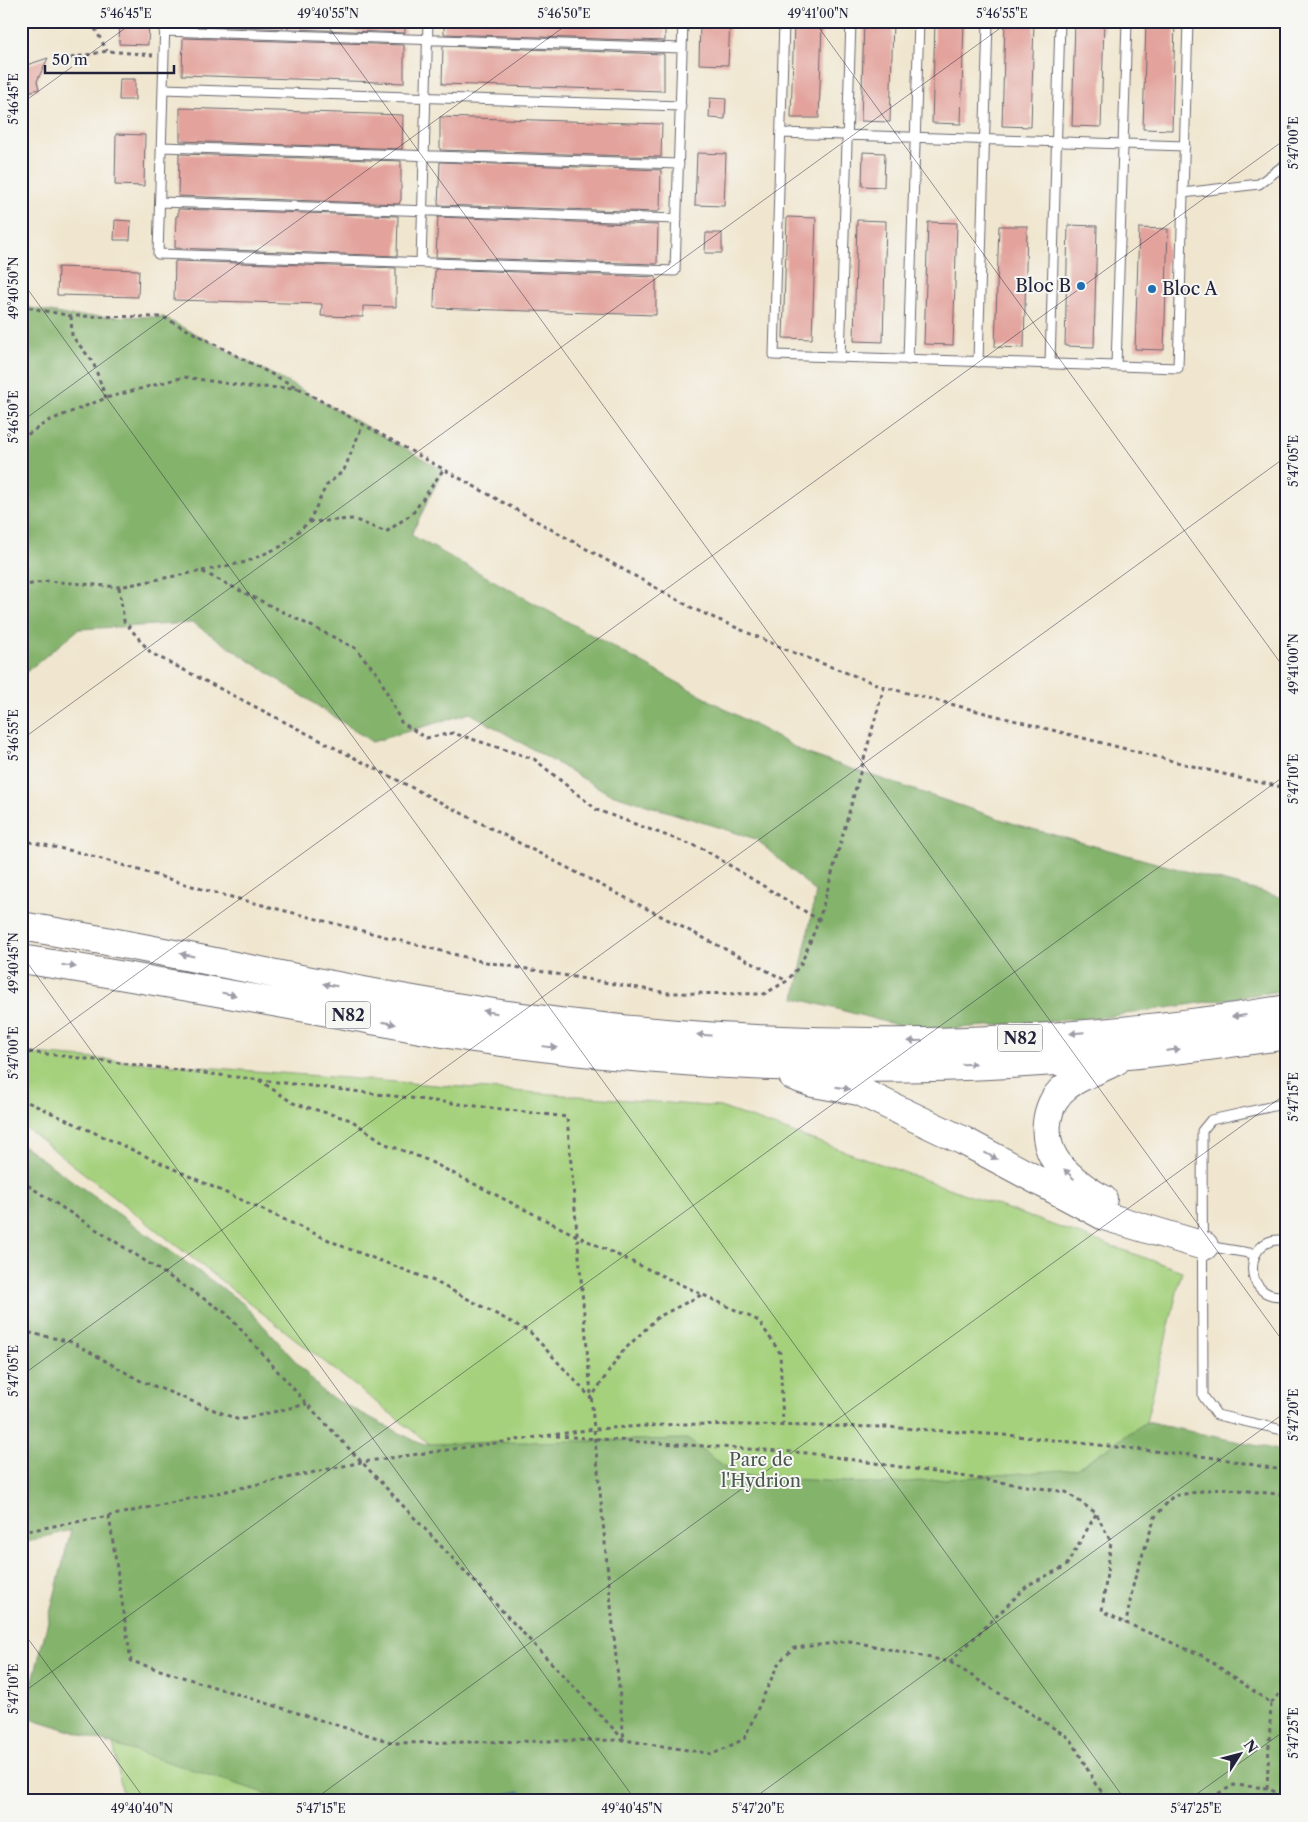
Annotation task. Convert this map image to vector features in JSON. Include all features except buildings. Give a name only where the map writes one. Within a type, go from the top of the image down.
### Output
[{"type":"highway","name":"N82","points":[[21,926],[230,963],[302,981],[499,1014],[604,1028],[752,1038],[877,1042],[1011,1039],[1126,1029],[1245,1016],[1287,1009]]},
{"type":"highway","name":"N82","points":[[21,959],[489,1040],[676,1061],[763,1066],[879,1067],[1007,1064],[1124,1057],[1287,1034]]},
{"type":"highway","points":[[1124,1057],[1067,1086],[1050,1107],[1045,1132],[1054,1158],[1074,1180],[1101,1198],[1169,1223],[1204,1246]]},
{"type":"highway","points":[[763,1066],[813,1083],[859,1091],[964,1141],[1104,1216],[1204,1246]]},
{"type":"lane","points":[[165,21],[158,254],[676,270],[683,21]]},
{"type":"lane","points":[[421,262],[428,21]]},
{"type":"lane","points":[[784,21],[774,355],[1178,368],[1188,21]]},
{"type":"lane","points":[[840,357],[850,21]]},
{"type":"lane","points":[[908,360],[918,21]]},
{"type":"lane","points":[[978,362],[988,21]]},
{"type":"lane","points":[[1050,364],[1060,21]]},
{"type":"lane","points":[[1116,366],[1127,21]]},
{"type":"lane","points":[[164,31],[682,48]]},
{"type":"lane","points":[[163,89],[680,106]]},
{"type":"lane","points":[[781,133],[1184,146]]},
{"type":"lane","points":[[161,147],[679,164]]},
{"type":"lane","points":[[1183,193],[1259,184],[1287,163]]},
{"type":"lane","points":[[160,202],[677,219]]},
{"type":"lane","points":[[1287,1103],[1211,1120],[1202,1131],[1204,1246],[1203,1396],[1217,1415],[1287,1431]]},
{"type":"lane","points":[[1287,1240],[1274,1240],[1266,1243],[1255,1254],[1252,1271],[1259,1287],[1274,1296],[1287,1295]]},
{"type":"lane","points":[[1204,1246],[1255,1254]]},
{"type":"path","points":[[91,21],[107,51]]},
{"type":"path","points":[[54,60],[107,51],[133,52],[164,57]]},
{"type":"path","points":[[21,306],[71,316],[163,316],[298,388],[694,609],[787,650],[884,687],[1243,779],[1287,788]]},
{"type":"path","points":[[71,316],[72,336],[93,362],[106,398]]},
{"type":"path","points":[[21,440],[48,422],[106,398],[184,377],[250,387],[298,388]]},
{"type":"path","points":[[21,586],[48,581],[119,587],[246,562],[282,546],[309,522],[326,486],[344,470],[363,424]]},
{"type":"path","points":[[309,522],[353,519],[386,532],[413,513],[444,470]]},
{"type":"path","points":[[201,571],[355,648],[378,674],[401,722],[426,738],[453,733],[534,759],[596,810],[703,849],[819,920]]},
{"type":"path","points":[[119,587],[124,621],[150,653],[787,981]]},
{"type":"path","points":[[21,840],[82,853],[212,892],[480,961],[668,993],[764,994],[787,981],[801,964],[819,920],[884,687]]},
{"type":"path","points":[[21,1051],[257,1078],[567,1117],[591,1398],[624,1740]]},
{"type":"path","points":[[257,1078],[294,1103],[352,1120],[386,1144],[427,1160],[577,1236],[759,1321],[780,1353],[783,1424]]},
{"type":"path","points":[[21,1099],[344,1246],[434,1281],[530,1332],[591,1398]]},
{"type":"path","points":[[21,1181],[226,1314],[307,1404],[624,1740]]},
{"type":"path","points":[[591,1398],[622,1352],[658,1316],[703,1294]]},
{"type":"path","points":[[21,1331],[72,1342],[139,1380],[239,1420],[307,1404]]},
{"type":"path","points":[[21,1532],[109,1516],[362,1462],[594,1429],[680,1424],[886,1427],[1017,1436],[1217,1458],[1287,1472]]},
{"type":"path","points":[[550,1436],[808,1454],[1066,1492],[1096,1513],[1111,1542],[1102,1612],[1203,1656],[1271,1703]]},
{"type":"path","points":[[1126,1622],[1134,1581],[1155,1517],[1173,1496],[1220,1488],[1287,1495]]},
{"type":"path","points":[[950,1662],[1028,1585],[1066,1566],[1096,1513]]},
{"type":"path","points":[[109,1516],[130,1661],[394,1743],[624,1740],[713,1754],[744,1739],[779,1662],[794,1648],[850,1641],[950,1662],[1070,1739],[1096,1786],[1110,1801]]},
{"type":"path","points":[[1267,1788],[1271,1703],[1287,1685]]},
{"type":"path","points":[[1204,1801],[1234,1785],[1267,1788],[1287,1798]]},
{"type":"green space","points":[[21,306],[71,316],[163,317],[298,388],[443,470],[411,535],[805,753],[1018,825],[1287,899],[1287,990],[1105,1017],[920,1031],[795,998],[816,892],[756,839],[608,793],[470,713],[372,742],[193,623],[79,629],[21,676]]},
{"type":"green space","name":"Parc de l'Hydrion","points":[[21,1053],[720,1107],[1182,1271],[1146,1422],[1287,1801],[124,1801],[113,1743],[24,1716],[432,1446],[21,1124]]},
{"type":"green space","points":[[21,1144],[244,1304],[325,1394],[421,1444],[687,1439],[738,1476],[881,1484],[1076,1469],[1146,1422],[1287,1452],[1287,1801],[527,1801],[520,1791],[472,1801],[290,1801],[24,1716],[71,1530],[21,1543]]},
{"type":"water","points":[[520,1791],[527,1801],[472,1801]]},
{"type":"place","name":"Bloc B","points":[[1081,286]]},
{"type":"place","name":"Bloc A","points":[[1152,289]]}]
